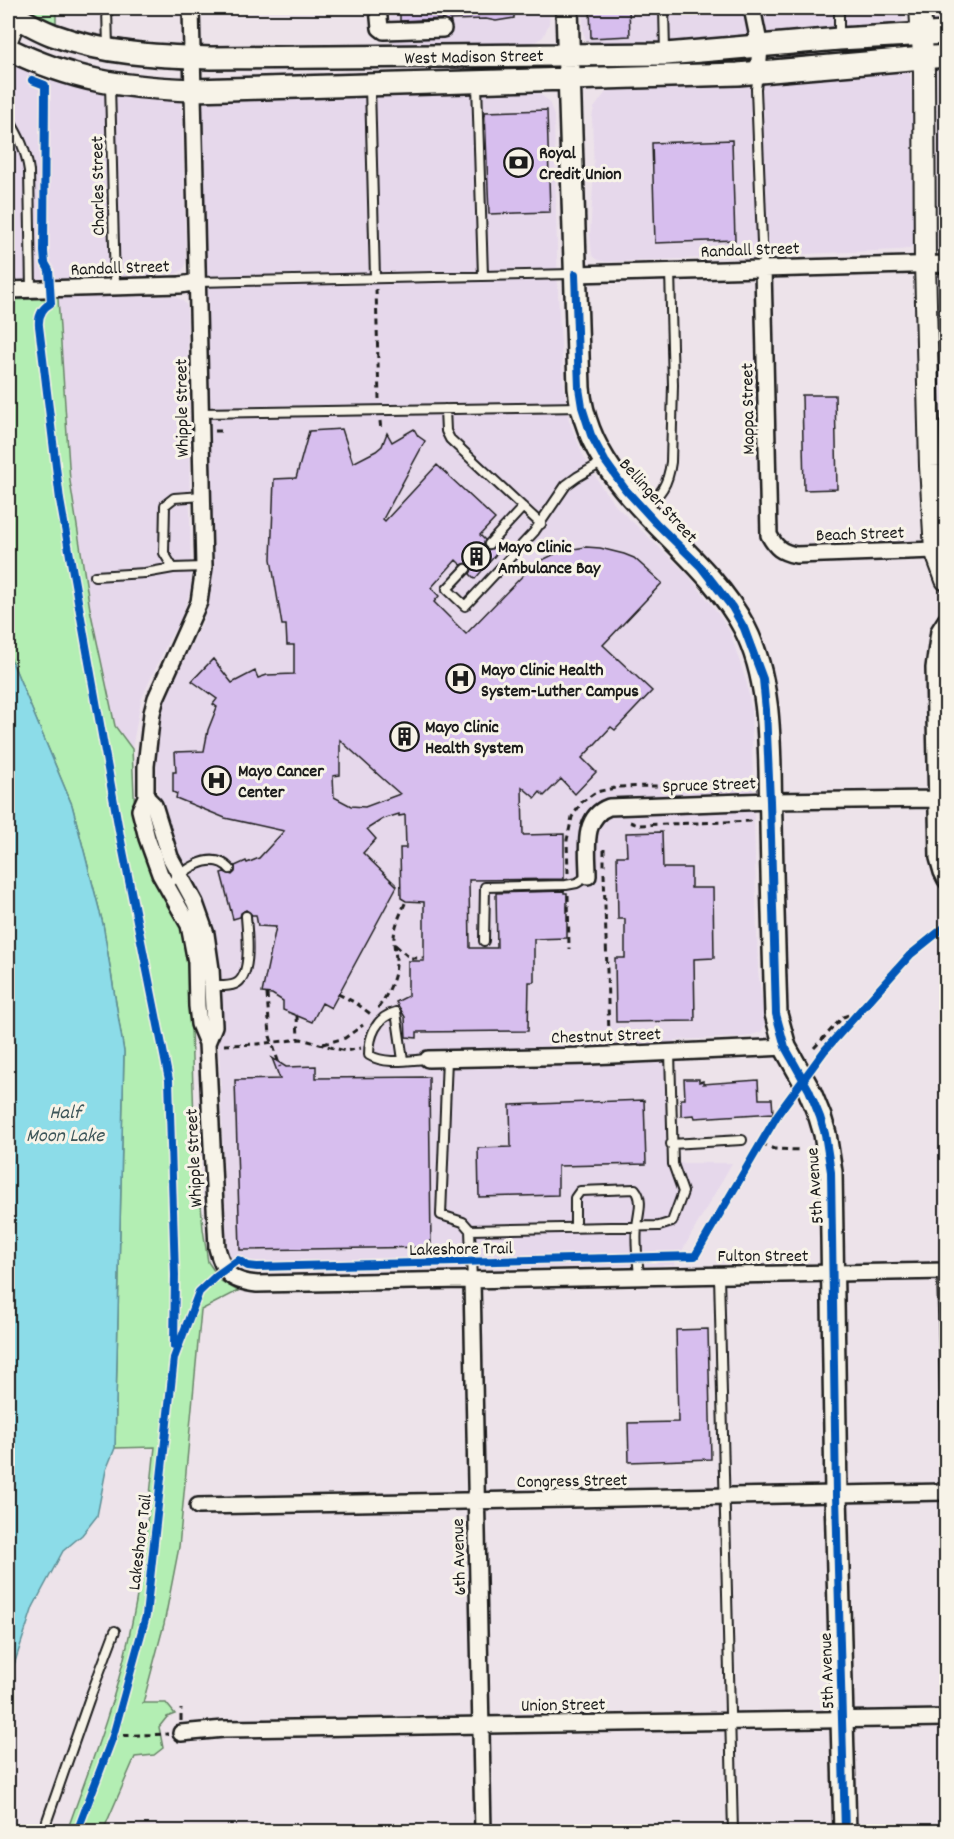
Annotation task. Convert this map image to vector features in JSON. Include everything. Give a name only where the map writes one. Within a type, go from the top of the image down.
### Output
[{"type":"main road","name":"Bellinger Street","points":[[567,8],[579,388],[582,407],[591,435],[605,462],[643,510],[701,567]]},
{"type":"main road","name":"West Madison Street","points":[[12,16],[55,35],[108,49],[150,56],[191,57],[666,54],[839,39],[946,33]]},
{"type":"main road","name":"West Madison Street","points":[[8,52],[50,68],[110,84],[193,90],[758,73],[946,56]]},
{"type":"main road","name":"5th Avenue","points":[[701,567],[732,606],[744,628],[763,679],[770,801],[776,1014],[785,1047],[809,1090],[825,1134],[831,1172],[836,1495],[845,1832]]},
{"type":"street","name":"Whipple Street","points":[[191,8],[204,567],[199,602],[160,686],[154,705],[146,766],[146,797],[141,810],[153,856],[189,925],[196,962],[205,986],[214,1026],[207,1043],[217,1248],[224,1270]]},
{"type":"street","points":[[378,8],[380,28],[384,31],[443,29]]},
{"type":"street","points":[[752,8],[760,47],[758,73]]},
{"type":"street","points":[[920,8],[924,58],[925,263],[930,466],[946,580]]},
{"type":"street","name":"Randall Street","points":[[575,274],[946,264]]},
{"type":"street","name":"Mappa Street","points":[[764,268],[769,535],[776,548]]},
{"type":"street","name":"Randall Street","points":[[8,290],[180,285],[198,282]]},
{"type":"street","name":"Beach Street","points":[[776,548],[796,555],[940,548]]},
{"type":"street","points":[[946,620],[939,631],[934,668],[938,858],[946,880]]},
{"type":"street","name":"Whipple Street","points":[[146,797],[154,805],[167,850],[202,919],[209,952],[205,986]]},
{"type":"street","name":"Spruce Street","points":[[588,876],[589,831],[594,816],[604,809],[615,806],[937,799]]},
{"type":"street","name":"Chestnut Street","points":[[428,1059],[590,1056],[785,1047]]},
{"type":"street","name":"Fulton Street","points":[[224,1270],[232,1278],[257,1284],[944,1271]]},
{"type":"street","name":"6th Avenue","points":[[472,1281],[483,1832]]},
{"type":"street","name":"Congress Street","points":[[198,1506],[946,1492]]},
{"type":"street","name":"Union Street","points":[[181,1732],[224,1729],[482,1724],[946,1718]]},
{"type":"lane","points":[[107,8],[108,49]]},
{"type":"lane","points":[[664,8],[666,54]]},
{"type":"lane","points":[[839,8],[839,39]]},
{"type":"lane","points":[[8,52],[12,16]]},
{"type":"lane","points":[[758,73],[756,89],[764,268]]},
{"type":"lane","points":[[476,82],[483,276]]},
{"type":"lane","name":"Charles Street","points":[[110,84],[115,287]]},
{"type":"lane","points":[[370,85],[375,278]]},
{"type":"lane","points":[[8,118],[26,153],[29,171],[31,290]]},
{"type":"lane","points":[[643,510],[661,494],[672,462],[673,385],[670,272]]},
{"type":"lane","points":[[198,282],[575,274]]},
{"type":"lane","points":[[200,413],[582,407]]},
{"type":"lane","points":[[445,409],[446,431],[450,439],[541,524]]},
{"type":"lane","points":[[466,569],[447,589],[465,606],[541,524],[566,485],[576,477],[605,462]]},
{"type":"lane","points":[[173,568],[164,553],[165,505],[174,498],[203,496]]},
{"type":"lane","points":[[489,544],[523,507]]},
{"type":"lane","points":[[95,576],[204,567]]},
{"type":"lane","points":[[167,886],[179,874],[201,862],[218,861],[226,864],[230,869]]},
{"type":"lane","points":[[484,941],[485,887],[568,885],[588,876]]},
{"type":"lane","points":[[205,986],[233,985],[244,975],[248,944],[246,916]]},
{"type":"lane","points":[[403,1060],[396,1012],[383,1017],[377,1023],[369,1045],[369,1055],[379,1060],[403,1060],[428,1059]]},
{"type":"lane","points":[[470,1230],[637,1227],[672,1222],[683,1198],[682,1188],[673,1164],[671,1144],[670,1052]]},
{"type":"lane","points":[[447,1058],[441,1215],[463,1222],[470,1230],[472,1281]]},
{"type":"lane","points":[[671,1144],[742,1140]]},
{"type":"lane","points":[[575,1228],[575,1198],[580,1191],[632,1188],[639,1194],[640,1210],[637,1227],[639,1277]]},
{"type":"lane","points":[[944,1271],[946,1435]]},
{"type":"lane","points":[[719,1275],[733,1832]]},
{"type":"lane","points":[[44,1832],[115,1631]]},
{"type":"path","points":[[375,278],[381,431]]},
{"type":"path","points":[[209,431],[225,431]]},
{"type":"path","points":[[569,949],[567,840],[569,826],[576,809],[582,802],[596,792],[619,787],[753,783]]},
{"type":"path","points":[[627,820],[638,825],[754,821]]},
{"type":"path","points":[[603,843],[609,1035]]},
{"type":"path","points":[[323,1044],[345,1038],[356,1032],[372,1015],[388,992],[396,962],[394,945],[398,920],[406,901]]},
{"type":"path","points":[[394,945],[410,958],[424,958]]},
{"type":"path","points":[[267,993],[270,1036],[280,1067]]},
{"type":"path","points":[[338,994],[356,1003],[372,1015]]},
{"type":"path","points":[[832,1042],[866,1004]]},
{"type":"path","points":[[814,1048],[843,1017],[858,1012]]},
{"type":"path","points":[[297,1016],[298,1039]]},
{"type":"path","points":[[224,1045],[298,1039],[353,1051],[369,1045]]},
{"type":"path","points":[[755,1154],[767,1134]]},
{"type":"path","points":[[761,1144],[774,1149],[802,1150]]},
{"type":"path","points":[[109,1746],[116,1725]]},
{"type":"path","points":[[113,1736],[159,1735]]},
{"type":"shaded area","points":[[390,8],[550,8],[549,24],[543,37],[530,45],[401,48],[395,45],[391,38]]},
{"type":"shaded area","points":[[583,8],[905,8],[905,15],[900,24],[894,26],[705,40],[597,44],[586,40],[583,32]]},
{"type":"shaded area","points":[[8,60],[43,76],[78,86],[174,98],[180,103],[186,261],[181,271],[175,274],[8,282]]},
{"type":"shaded area","points":[[900,69],[909,73],[911,79],[914,121],[915,233],[913,246],[898,250],[606,262],[592,255],[590,235],[594,171],[592,117],[594,108],[606,92],[619,88],[727,85]]},
{"type":"shaded area","points":[[946,69],[946,230],[941,231],[938,86]]},
{"type":"shaded area","name":"Mayo Clinic Health System-Luther Campus","points":[[533,92],[549,101],[554,116],[558,295],[563,378],[569,421],[584,457],[616,506],[687,574],[712,605],[730,632],[747,684],[751,708],[758,971],[765,1025],[761,1032],[745,1037],[675,1040],[678,1163],[732,1163],[674,1265],[247,1272],[232,1265],[227,1251],[216,970],[171,847],[157,784],[156,739],[160,718],[168,693],[203,622],[212,586],[203,105],[210,98]]},
{"type":"shaded area","points":[[174,296],[187,306],[191,588],[181,619],[169,639],[141,700],[132,749],[115,726],[90,609],[70,481],[58,298]]},
{"type":"green space","points":[[18,8],[56,8],[56,25]]},
{"type":"green space","points":[[58,298],[70,481],[90,609],[115,726],[132,749],[135,816],[186,938],[189,965],[194,1121],[208,1262],[221,1281],[238,1291],[201,1310],[179,1547],[164,1624],[143,1703],[166,1703],[175,1714],[167,1717],[159,1727],[163,1748],[154,1755],[135,1757],[103,1831],[67,1831],[108,1713],[128,1641],[141,1569],[155,1447],[115,1448],[124,1052],[103,924],[72,805],[8,652],[8,300]]},
{"type":"water","name":"Half Moon Lake","points":[[8,652],[72,805],[103,924],[124,1052],[115,1448],[106,1470],[97,1516],[82,1535],[63,1551],[33,1607],[8,1683]]},
{"type":"building","points":[[400,8],[531,8],[514,15],[514,18],[496,21],[450,20],[451,23],[443,19],[400,21]]},
{"type":"building","points":[[590,8],[629,8],[630,36],[591,38]]},
{"type":"building","name":"Royal Credit Union","points":[[547,110],[550,212],[489,214],[485,112]]},
{"type":"building","points":[[732,140],[735,240],[655,243],[652,143]]},
{"type":"building","points":[[802,395],[835,395],[837,489],[804,490]]},
{"type":"building","name":"Mayo Clinic Health System","points":[[342,429],[353,463],[382,446],[387,433],[392,442],[414,429],[425,441],[383,519],[385,521],[437,465],[495,519],[480,535],[485,540],[485,548],[488,550],[493,548],[498,552],[475,579],[470,574],[471,565],[467,563],[461,565],[456,560],[431,588],[439,596],[434,602],[466,634],[534,564],[561,551],[586,547],[624,554],[634,558],[662,583],[603,645],[652,691],[615,730],[611,727],[582,758],[596,772],[575,794],[561,779],[544,796],[540,792],[535,798],[522,787],[523,835],[564,834],[564,879],[469,880],[470,948],[497,948],[496,893],[564,891],[567,893],[567,938],[534,939],[534,982],[529,982],[528,1031],[417,1032],[417,1038],[406,1037],[405,1017],[396,1002],[408,996],[408,961],[424,961],[424,902],[406,901],[401,898],[400,848],[406,848],[405,815],[399,816],[399,814],[383,819],[367,829],[376,839],[363,853],[397,886],[331,1008],[322,1003],[312,1022],[283,1010],[283,1001],[272,994],[262,993],[276,927],[258,926],[256,915],[246,910],[241,913],[240,917],[233,919],[221,873],[232,875],[235,872],[235,866],[259,858],[284,831],[225,818],[176,798],[177,794],[173,792],[173,772],[176,772],[175,752],[204,751],[208,730],[217,707],[213,704],[217,699],[192,681],[213,659],[232,683],[255,671],[258,678],[267,675],[294,674],[294,645],[287,645],[286,625],[282,625],[271,559],[274,479],[296,478],[309,431]],"holes":[[[340,740],[400,794],[365,807],[351,806],[334,797],[333,776],[340,775]]]},
{"type":"building","points":[[662,832],[663,868],[691,868],[691,888],[713,888],[714,958],[694,959],[695,1021],[616,1022],[615,958],[625,958],[625,919],[618,919],[617,856],[627,856],[626,833]]},
{"type":"building","points":[[272,1058],[286,1067],[316,1066],[316,1078],[429,1077],[431,1247],[240,1250],[235,1080],[280,1079]]},
{"type":"building","points":[[684,1079],[699,1079],[699,1082],[703,1081],[703,1084],[758,1080],[759,1099],[772,1099],[773,1113],[695,1118],[694,1115],[681,1116],[681,1099],[685,1099]]},
{"type":"building","points":[[644,1100],[646,1164],[558,1166],[558,1195],[479,1197],[478,1148],[511,1147],[510,1105]]},
{"type":"building","points":[[708,1329],[711,1459],[629,1462],[628,1423],[678,1422],[676,1330]]},
{"type":"cycle path","points":[[32,80],[45,85],[44,252],[45,263],[49,270],[51,303],[41,312],[39,326],[60,500],[120,836],[169,1080],[175,1275],[174,1346]]},
{"type":"cycle path","points":[[575,274],[579,388],[591,435],[605,461],[625,489],[701,567],[732,607],[744,628],[763,679],[770,801],[776,1014],[785,1047],[809,1090],[820,1117],[831,1172],[836,1495],[845,1832]]},
{"type":"cycle path","name":"Lakeshore Trail","points":[[77,1832],[113,1736],[146,1616],[174,1358],[199,1292],[238,1260],[248,1266],[257,1267],[695,1256],[778,1114],[825,1050],[910,955],[946,926]]},
{"type":"place","name":"Royal Credit Union","points":[[518,162]]},
{"type":"place","name":"Mayo Clinic Ambulance Bay","points":[[477,556]]},
{"type":"place","name":"Mayo Clinic Health System-Luther Campus","points":[[460,679]]},
{"type":"place","name":"Mayo Clinic Health System","points":[[404,736]]},
{"type":"place","name":"Mayo Cancer Center","points":[[217,780]]}]
